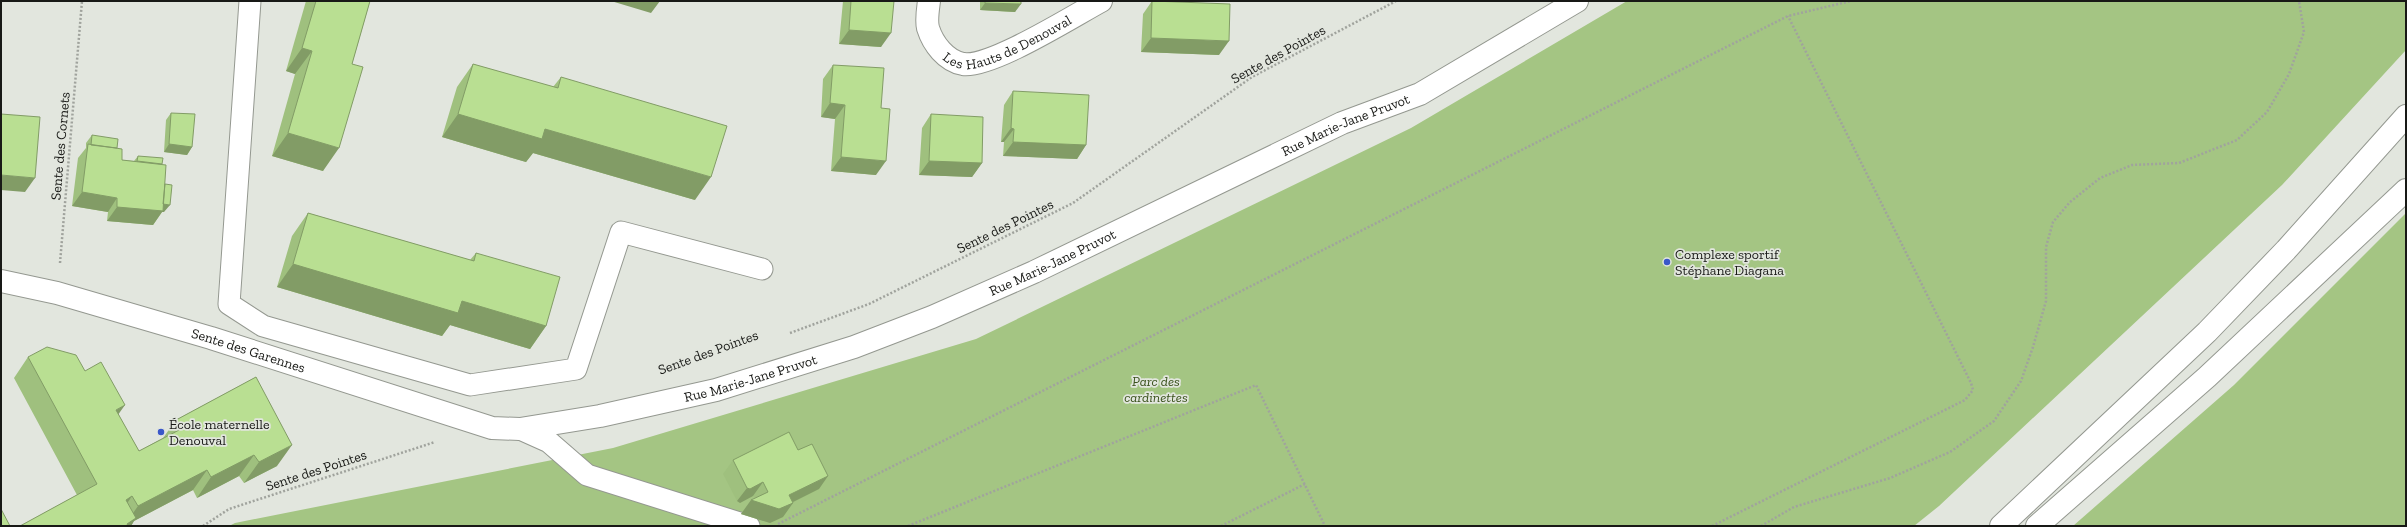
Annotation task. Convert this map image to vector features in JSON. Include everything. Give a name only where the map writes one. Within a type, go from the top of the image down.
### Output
[{"type":"street","name":"Les Hauts de Denouval","points":[[928,1],[928,27],[933,40],[941,51],[951,60],[964,64],[984,62],[1023,43],[1100,1]]},
{"type":"street","name":"Rue Marie-Jane Pruvot","points":[[492,428],[520,429],[600,416],[716,390],[854,347],[932,317],[1034,272],[1342,123],[1420,94],[1577,1]]},
{"type":"street","points":[[2001,526],[2207,332],[2286,250],[2406,116]]},
{"type":"street","points":[[2037,526],[2207,377],[2406,190]]},
{"type":"street","name":"Sente des Garennes","points":[[1,281],[57,293],[211,338],[492,428]]},
{"type":"lane","points":[[250,1],[229,304],[263,326],[470,385],[576,369],[620,232],[762,268]]},
{"type":"lane","points":[[520,429],[549,442],[587,475],[749,526]]},
{"type":"path","name":"Sente des Cornets","points":[[57,293],[82,1]]},
{"type":"path","name":"Sente des Pointes","points":[[786,334],[869,304],[1073,203],[1252,77],[1396,1]]},
{"type":"path","points":[[773,526],[1788,16],[1851,1]]},
{"type":"path","points":[[1761,526],[1794,507],[1890,478],[1950,452],[1994,421],[2021,381],[2033,348],[2046,301],[2046,247],[2053,222],[2070,202],[2100,178],[2132,165],[2179,163],[2237,140],[2267,112],[2289,74],[2304,32],[2299,1]]},
{"type":"path","points":[[1712,526],[1965,400],[1973,390],[1968,376],[1788,16]]},
{"type":"path","points":[[908,526],[1256,385],[1325,526]]},
{"type":"path","name":"Sente des Pointes","points":[[203,526],[228,509],[439,440]]},
{"type":"path","points":[[1221,526],[1305,484]]},
{"type":"green space","name":"Complexe sportif Stéphane Diagana","points":[[1627,1],[2406,1],[2406,50],[2282,185],[1939,506],[1914,526],[229,526],[235,523],[613,448],[976,339],[1411,128]]},
{"type":"green space","points":[[2406,213],[2406,526],[2073,526],[2234,385]]},
{"type":"building","points":[[316,1],[370,1],[352,64],[363,67],[339,148],[288,133],[312,51],[302,48]]},
{"type":"building","points":[[851,1],[894,1],[891,33],[849,30]]},
{"type":"building","points":[[985,1],[1021,1],[1021,4],[985,3]]},
{"type":"building","points":[[1152,1],[1230,4],[1229,41],[1151,38]]},
{"type":"building","points":[[473,64],[558,88],[561,77],[727,126],[711,177],[545,129],[542,139],[458,114]]},
{"type":"building","points":[[833,65],[884,68],[881,108],[890,109],[886,161],[841,157],[845,105],[830,103]]},
{"type":"building","points":[[1013,91],[1089,95],[1086,145],[1013,142],[1014,129],[1011,128]]},
{"type":"building","points":[[171,113],[195,114],[192,147],[169,144]]},
{"type":"building","points":[[1,114],[40,117],[35,178],[1,175]]},
{"type":"building","points":[[931,114],[983,117],[982,163],[929,161]]},
{"type":"building","points":[[92,135],[118,139],[117,148],[91,145]]},
{"type":"building","points":[[88,144],[122,149],[122,160],[166,165],[163,211],[117,207],[117,198],[82,192]]},
{"type":"building","points":[[138,156],[163,158],[162,164],[137,161]]},
{"type":"building","points":[[165,184],[172,185],[170,205],[163,204]]},
{"type":"building","points":[[308,213],[474,261],[476,253],[560,277],[546,326],[462,301],[458,313],[293,264]]},
{"type":"building","points":[[47,347],[76,355],[85,371],[101,362],[125,405],[116,410],[139,451],[181,429],[176,420],[256,377],[292,445],[259,462],[254,455],[211,477],[207,470],[138,506],[132,496],[126,500],[136,518],[127,524],[128,526],[20,526],[97,484],[28,357]]},
{"type":"building","points":[[789,432],[798,450],[812,444],[828,476],[789,495],[793,503],[779,509],[751,500],[768,492],[763,482],[750,489],[747,488],[733,460]]},
{"type":"building","points":[[1,509],[10,526],[1,526]]},
{"type":"place","name":"Complexe sportif Stéphane Diagana","points":[[1667,262]]},
{"type":"place","name":"École maternelle Denouval","points":[[161,432]]},
{"type":"park label","name":"Parc des cardinettes","points":[[1156,390]]}]
